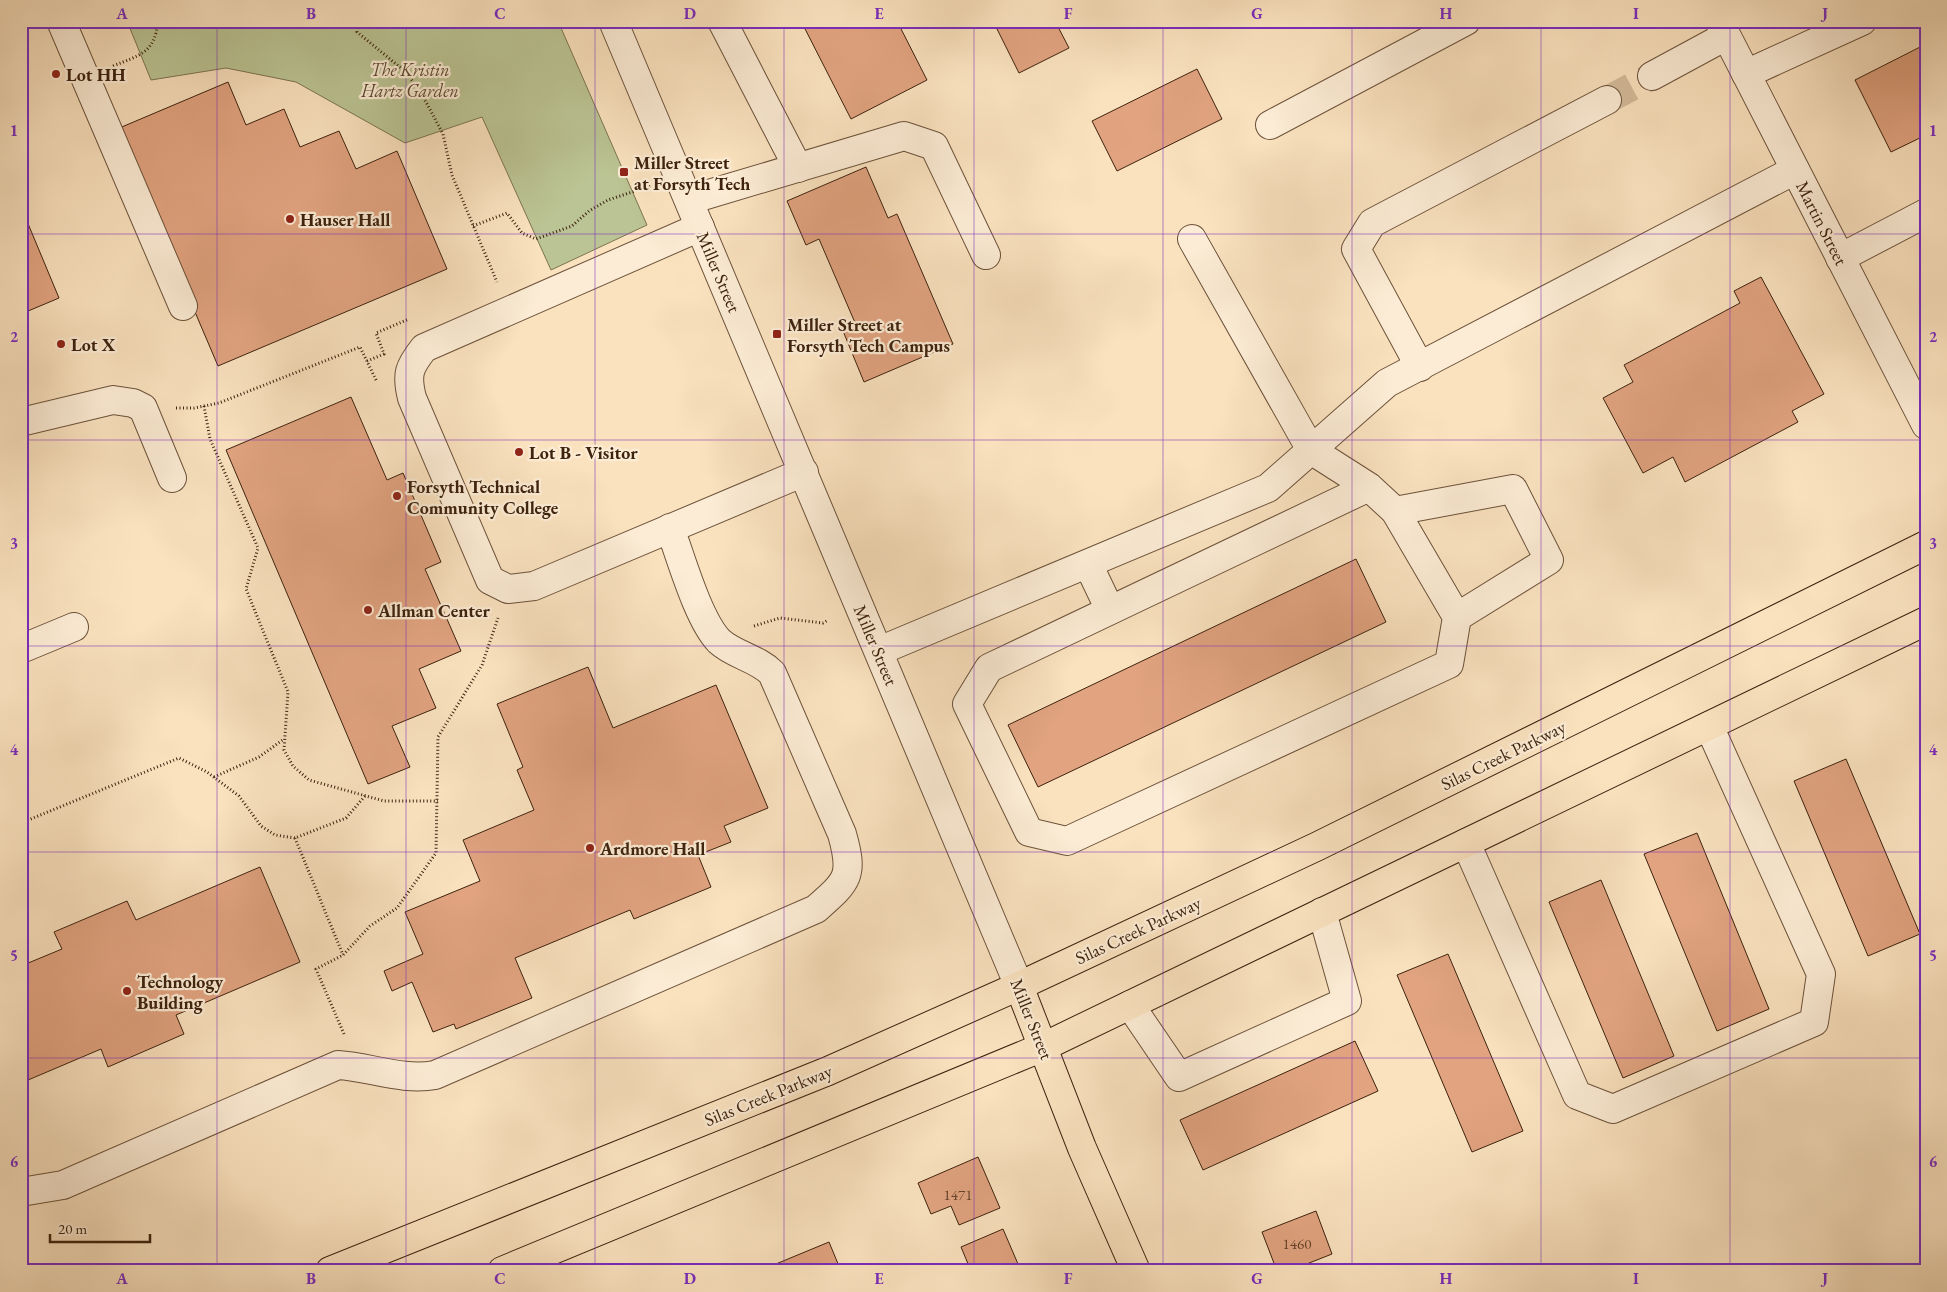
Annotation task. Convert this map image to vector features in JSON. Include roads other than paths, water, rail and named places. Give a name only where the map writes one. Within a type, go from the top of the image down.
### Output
[{"type":"main road","name":"Silas Creek Parkway","points":[[330,1271],[828,1071],[1019,986],[1318,846],[1926,545]]},
{"type":"main road","points":[[502,1271],[1043,1047],[1926,621]]},
{"type":"main road","name":"Miller Street","points":[[1019,986],[1082,1148],[1136,1271]]},
{"type":"street","points":[[61,21],[183,306]]},
{"type":"street","name":"Miller Street","points":[[613,21],[1019,986]]},
{"type":"street","points":[[722,21],[798,168]]},
{"type":"street","points":[[1270,125],[1466,21]]},
{"type":"street","points":[[1746,74],[1862,21]]},
{"type":"street","points":[[1652,76],[1723,29]]},
{"type":"street","name":"Martin Street","points":[[1723,29],[1926,425]]},
{"type":"street","points":[[1420,366],[1356,249],[1372,223],[1607,100]]},
{"type":"street","points":[[684,188],[798,168],[904,136],[934,146],[986,255]]},
{"type":"street","points":[[879,652],[1268,488],[1387,383],[1795,170]]},
{"type":"street","points":[[1840,258],[1926,213]]},
{"type":"street","points":[[700,227],[424,348],[412,363],[407,379],[412,398],[490,580],[508,589],[534,586],[804,472]]},
{"type":"street","points":[[1192,239],[1312,450],[1369,487],[1395,511],[1458,618],[1449,664],[1067,841],[1029,832],[968,704],[989,668],[1369,487]]},
{"type":"street","points":[[21,422],[33,417],[113,400],[133,403],[143,408],[172,478]]},
{"type":"street","points":[[1395,511],[1513,489],[1549,560],[1458,618]]},
{"type":"street","points":[[21,1192],[63,1185],[338,1065],[358,1066],[418,1078],[435,1075],[816,909],[835,892],[848,873],[850,860],[842,834],[772,672],[763,664],[726,646],[719,640],[704,617],[670,528]]},
{"type":"street","points":[[1088,564],[1110,610]]},
{"type":"street","points":[[21,649],[74,627]]},
{"type":"street","points":[[1466,843],[1578,1095],[1613,1110],[1814,1022],[1821,974],[1709,726]]},
{"type":"street","points":[[1130,1005],[1179,1077],[1347,1001],[1322,912]]},
{"type":"tunnel","points":[[1607,100],[1652,76]]},
{"type":"place","name":"Lot HH","points":[[56,74]]},
{"type":"place","name":"Miller Street at Forsyth Tech","points":[[624,172]]},
{"type":"place","name":"Hauser Hall","points":[[290,219]]},
{"type":"place","name":"Miller Street at Forsyth Tech Campus","points":[[777,334]]},
{"type":"place","name":"Lot X","points":[[61,344]]},
{"type":"place","name":"Lot B - Visitor","points":[[519,452]]},
{"type":"place","name":"Forsyth Technical Community College","points":[[397,496]]},
{"type":"place","name":"Allman Center","points":[[368,610]]},
{"type":"place","name":"Ardmore Hall","points":[[590,848]]},
{"type":"place","name":"Technology Building","points":[[127,991]]},
{"type":"park label","name":"The Kristin Hartz Garden","points":[[410,79]]}]
